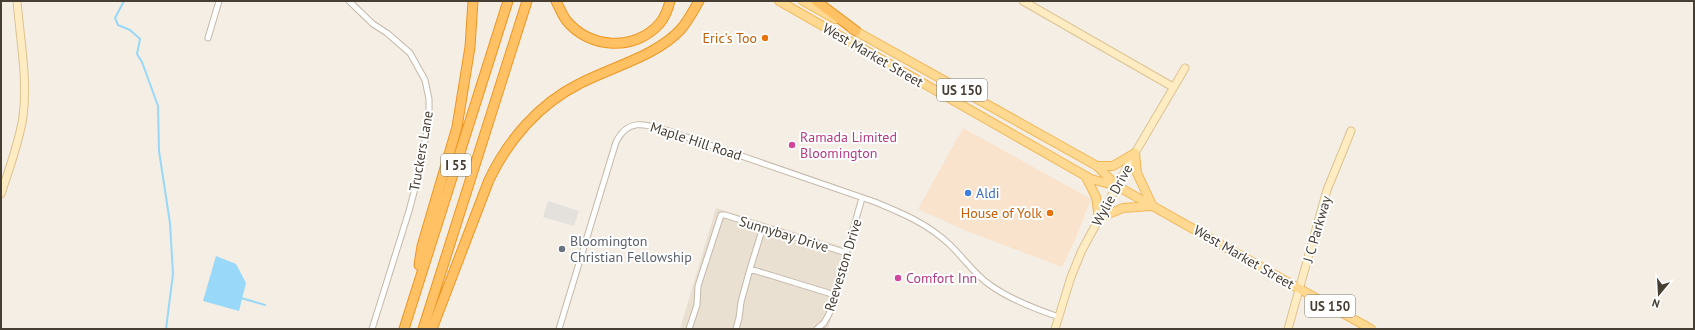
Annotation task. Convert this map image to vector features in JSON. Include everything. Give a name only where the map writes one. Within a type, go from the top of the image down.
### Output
[{"type":"highway","points":[[415,293],[422,246],[458,122],[470,48],[473,1]]},
{"type":"highway","name":"I 55","points":[[404,329],[508,1]]},
{"type":"highway","name":"I 55","points":[[423,329],[527,1]]},
{"type":"highway","points":[[556,1],[566,20],[582,34],[594,40],[615,44],[637,40],[647,34],[660,22],[670,1]]},
{"type":"highway","points":[[432,329],[489,180],[498,161],[521,130],[543,108],[559,95],[579,84],[649,53],[666,43],[684,24],[699,1]]},
{"type":"highway","points":[[816,1],[856,31]]},
{"type":"main road","points":[[1,194],[22,118],[24,96],[17,1]]},
{"type":"main road","name":"West Market Street","points":[[779,1],[1085,176],[1117,186],[1371,329]]},
{"type":"main road","name":"West Market Street","points":[[803,1],[1097,166],[1117,186]]},
{"type":"main road","points":[[1023,1],[1173,87]]},
{"type":"main road","name":"Wylie Drive","points":[[1056,329],[1075,266],[1099,218],[1135,153],[1185,68]]},
{"type":"main road","name":"J C Parkway","points":[[1288,329],[1328,190],[1350,132]]},
{"type":"main road","points":[[1085,176],[1096,197],[1099,218],[1123,208],[1152,206],[1137,174],[1135,153],[1113,166],[1097,166]]},
{"type":"street","points":[[208,38],[219,1]]},
{"type":"street","name":"Truckers Lane","points":[[349,1],[373,24],[387,33],[410,53],[425,80],[429,98],[429,120],[418,177],[409,211],[372,329]]},
{"type":"street","name":"Maple Hill Road","points":[[559,329],[613,148],[621,133],[630,126],[644,124],[666,130],[907,215],[940,236],[989,284],[1022,303],[1059,317]]},
{"type":"street","name":"Reeveston Drive","points":[[817,329],[824,324],[829,314],[862,198]]},
{"type":"street","name":"Sunnybay Drive","points":[[689,329],[696,305],[698,286],[721,216],[763,227],[847,253]]},
{"type":"street","points":[[736,329],[741,302],[763,227]]},
{"type":"street","points":[[750,269],[835,295]]},
{"type":"shaded area","points":[[963,128],[1091,199],[1075,240],[1062,267],[964,230],[918,209]]},
{"type":"shaded area","points":[[548,201],[579,211],[574,226],[543,217]]},
{"type":"shaded area","points":[[716,208],[851,249],[828,329],[680,329]]},
{"type":"water","points":[[216,256],[236,264],[246,283],[239,311],[203,301]]},
{"type":"waterway","points":[[124,1],[115,18],[118,25],[130,30],[140,39],[137,54],[142,62],[158,106],[159,151],[170,223],[173,274],[166,329]]},
{"type":"waterway","points":[[241,298],[265,305]]},
{"type":"place","name":"Eric's Too","points":[[765,38]]},
{"type":"place","name":"Ramada Limited Bloomington","points":[[792,145]]},
{"type":"place","name":"Aldi","points":[[968,193]]},
{"type":"place","name":"House of Yolk","points":[[1050,213]]},
{"type":"place","name":"Bloomington Christian Fellowship","points":[[562,249]]},
{"type":"place","name":"Comfort Inn","points":[[898,278]]}]
